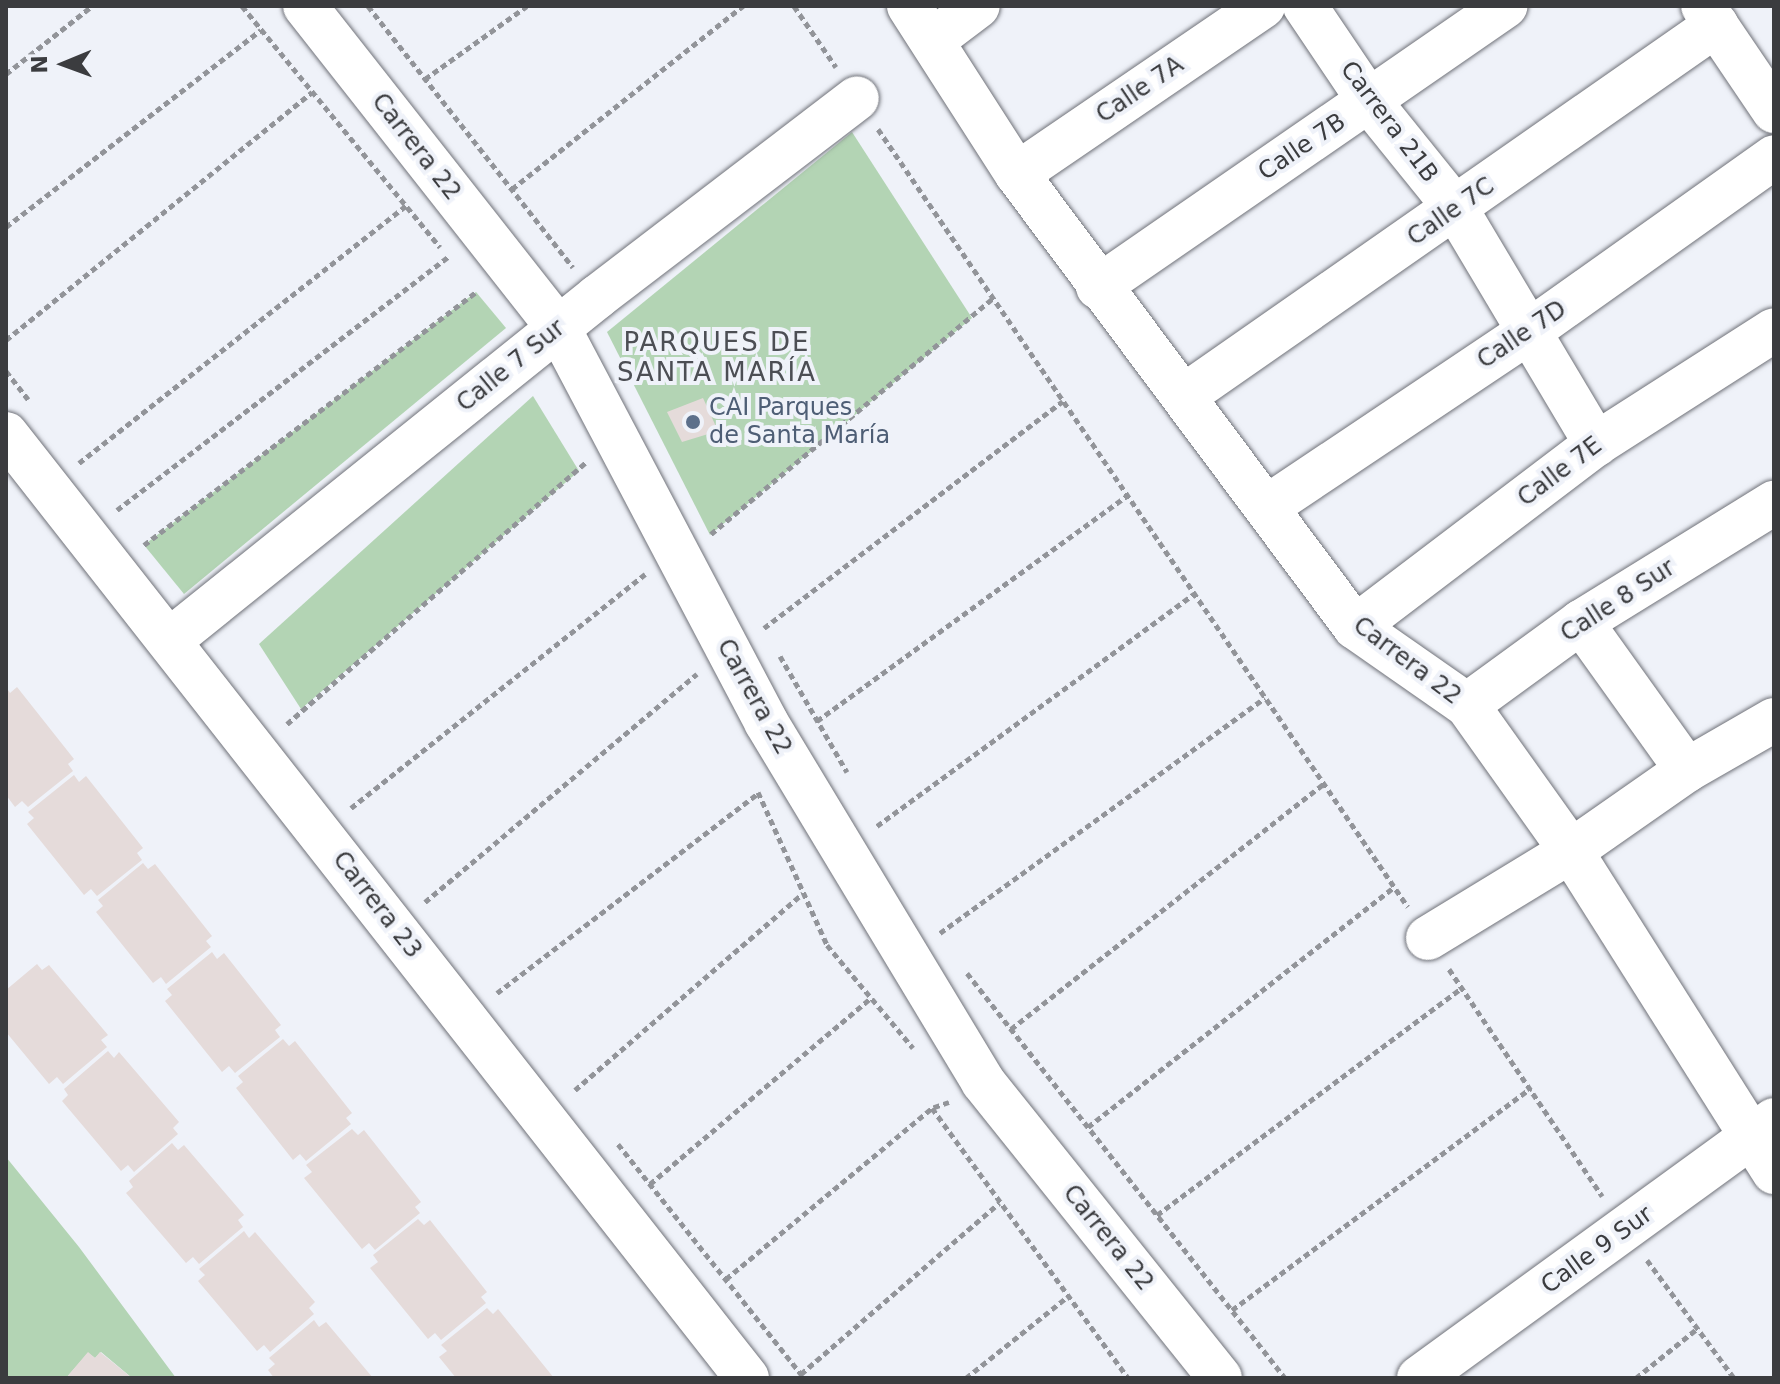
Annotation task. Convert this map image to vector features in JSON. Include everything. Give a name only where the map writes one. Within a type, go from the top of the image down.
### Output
[{"type":"street","name":"Carrera 22","points":[[305,6],[559,329],[766,722],[983,1082],[1220,1378]]},
{"type":"street","points":[[921,23],[978,6]]},
{"type":"street","name":"Calle 7A","points":[[1017,174],[1263,6]]},
{"type":"street","name":"Carrera 21B","points":[[1305,6],[1369,101],[1456,209],[1531,330],[1596,444]]},
{"type":"street","name":"Calle 7B","points":[[1098,287],[1505,6]]},
{"type":"street","points":[[1710,15],[1774,111]]},
{"type":"street","name":"Calle 7C","points":[[1184,396],[1456,209],[1710,15]]},
{"type":"street","name":"Carrera 22","points":[[921,23],[1017,174],[1098,287],[1184,396],[1355,627],[1467,705],[1764,1127],[1774,1172]]},
{"type":"street","name":"Calle 7 Sur","points":[[170,640],[597,297],[857,98]]},
{"type":"street","name":"Calle 7D","points":[[1267,507],[1531,330],[1774,157]]},
{"type":"street","name":"Calle 7E","points":[[1355,627],[1596,444],[1774,331]]},
{"type":"street","name":"Carrera 23","points":[[6,434],[747,1378]]},
{"type":"street","name":"Calle 8 Sur","points":[[1467,705],[1581,622],[1774,503]]},
{"type":"street","points":[[1581,622],[1687,770]]},
{"type":"street","points":[[1428,938],[1571,851],[1687,770],[1774,720]]},
{"type":"street","name":"Calle 9 Sur","points":[[1419,1378],[1764,1127]]},
{"type":"path","points":[[6,74],[92,6]]},
{"type":"path","points":[[242,6],[458,269]]},
{"type":"path","points":[[368,6],[597,297]]},
{"type":"path","points":[[425,79],[527,6]]},
{"type":"path","points":[[512,189],[743,6]]},
{"type":"path","points":[[794,6],[1531,1088],[1625,1231],[1734,1378]]},
{"type":"path","points":[[6,227],[261,30]]},
{"type":"path","points":[[6,340],[312,92]]},
{"type":"path","points":[[79,463],[406,206]]},
{"type":"path","points":[[117,510],[448,257]]},
{"type":"path","points":[[467,280],[486,304]]},
{"type":"path","points":[[144,545],[476,292]]},
{"type":"path","points":[[710,535],[993,298]]},
{"type":"path","points":[[764,628],[1063,401]]},
{"type":"path","points":[[287,724],[588,460]]},
{"type":"path","points":[[817,721],[1128,496]]},
{"type":"path","points":[[704,522],[718,548]]},
{"type":"path","points":[[351,808],[646,573]]},
{"type":"path","points":[[877,826],[1194,594]]},
{"type":"path","points":[[756,614],[771,641]]},
{"type":"path","points":[[779,654],[847,773]]},
{"type":"path","points":[[425,902],[698,674]]},
{"type":"path","points":[[940,933],[1265,698]]},
{"type":"path","points":[[1011,1029],[1324,784]]},
{"type":"path","points":[[497,993],[759,793]]},
{"type":"path","points":[[870,813],[885,839]]},
{"type":"path","points":[[1088,1127],[1394,887]]},
{"type":"path","points":[[575,1090],[803,893]]},
{"type":"path","points":[[932,920],[945,943]]},
{"type":"path","points":[[960,964],[1285,1378]]},
{"type":"path","points":[[1157,1215],[1462,988]]},
{"type":"path","points":[[650,1184],[872,997]]},
{"type":"path","points":[[1232,1310],[1531,1088]]},
{"type":"path","points":[[726,1279],[932,1108]]},
{"type":"path","points":[[801,1374],[999,1203]]},
{"type":"path","points":[[966,1378],[1067,1297]]},
{"type":"path","points":[[1636,1378],[1698,1328]]},
{"type":"green space","points":[[852,132],[972,318],[710,535],[607,332]]},
{"type":"green space","points":[[476,292],[506,328],[184,594],[144,545]]},
{"type":"green space","points":[[533,396],[579,471],[301,709],[259,644]]},
{"type":"green space","points":[[6,1157],[79,1247],[176,1378],[132,1378],[101,1352],[95,1358],[88,1353],[66,1378],[6,1378]]},
{"type":"building","name":"CAI Parques de Santa María","points":[[703,398],[718,431],[682,442],[667,412]]},
{"type":"building","points":[[6,687],[10,693],[17,687],[74,759],[68,764],[73,771],[28,807],[22,801],[15,807],[6,795]]},
{"type":"building","points":[[74,775],[79,782],[86,776],[143,848],[137,853],[142,860],[97,896],[91,889],[84,895],[27,824],[34,818],[28,812]]},
{"type":"building","points":[[143,863],[148,869],[155,864],[212,936],[206,941],[211,947],[166,984],[161,977],[153,983],[96,912],[103,906],[98,900]]},
{"type":"building","points":[[212,952],[217,959],[224,953],[281,1025],[275,1030],[280,1037],[235,1073],[229,1066],[222,1072],[165,1001],[172,995],[167,989]]},
{"type":"building","points":[[37,964],[42,970],[49,965],[108,1035],[101,1040],[107,1047],[63,1084],[57,1077],[49,1084],[6,1032],[6,990]]},
{"type":"building","points":[[283,1039],[289,1046],[295,1041],[352,1113],[346,1118],[351,1124],[306,1161],[300,1154],[293,1160],[236,1088],[243,1082],[238,1076]]},
{"type":"building","points":[[108,1051],[114,1058],[119,1052],[179,1122],[173,1128],[178,1134],[134,1172],[128,1165],[121,1171],[62,1101],[68,1095],[64,1089]]},
{"type":"building","points":[[352,1129],[358,1135],[364,1130],[421,1202],[415,1207],[420,1213],[375,1250],[369,1243],[362,1249],[304,1178],[312,1172],[306,1165]]},
{"type":"building","points":[[172,1143],[178,1150],[184,1145],[244,1215],[238,1220],[243,1227],[199,1264],[193,1257],[186,1263],[126,1193],[133,1187],[129,1181]]},
{"type":"building","points":[[418,1219],[424,1225],[430,1220],[487,1292],[481,1297],[486,1303],[441,1340],[435,1333],[428,1339],[370,1268],[378,1262],[373,1255]]},
{"type":"building","points":[[244,1231],[249,1238],[255,1232],[315,1302],[309,1308],[314,1314],[270,1352],[264,1345],[257,1351],[198,1281],[205,1275],[199,1269]]},
{"type":"building","points":[[487,1308],[493,1314],[498,1309],[554,1378],[456,1378],[439,1357],[447,1351],[441,1345]]},
{"type":"building","points":[[314,1320],[319,1327],[326,1322],[373,1378],[274,1378],[268,1370],[275,1364],[269,1358]]},
{"type":"building","points":[[88,1352],[95,1358],[100,1352],[132,1378],[66,1378]]},
{"type":"place","name":"CAI Parques de Santa María","points":[[693,422]]},
{"type":"district","name":"PARQUES DE SANTA MARÍA","points":[[717,358]]}]
